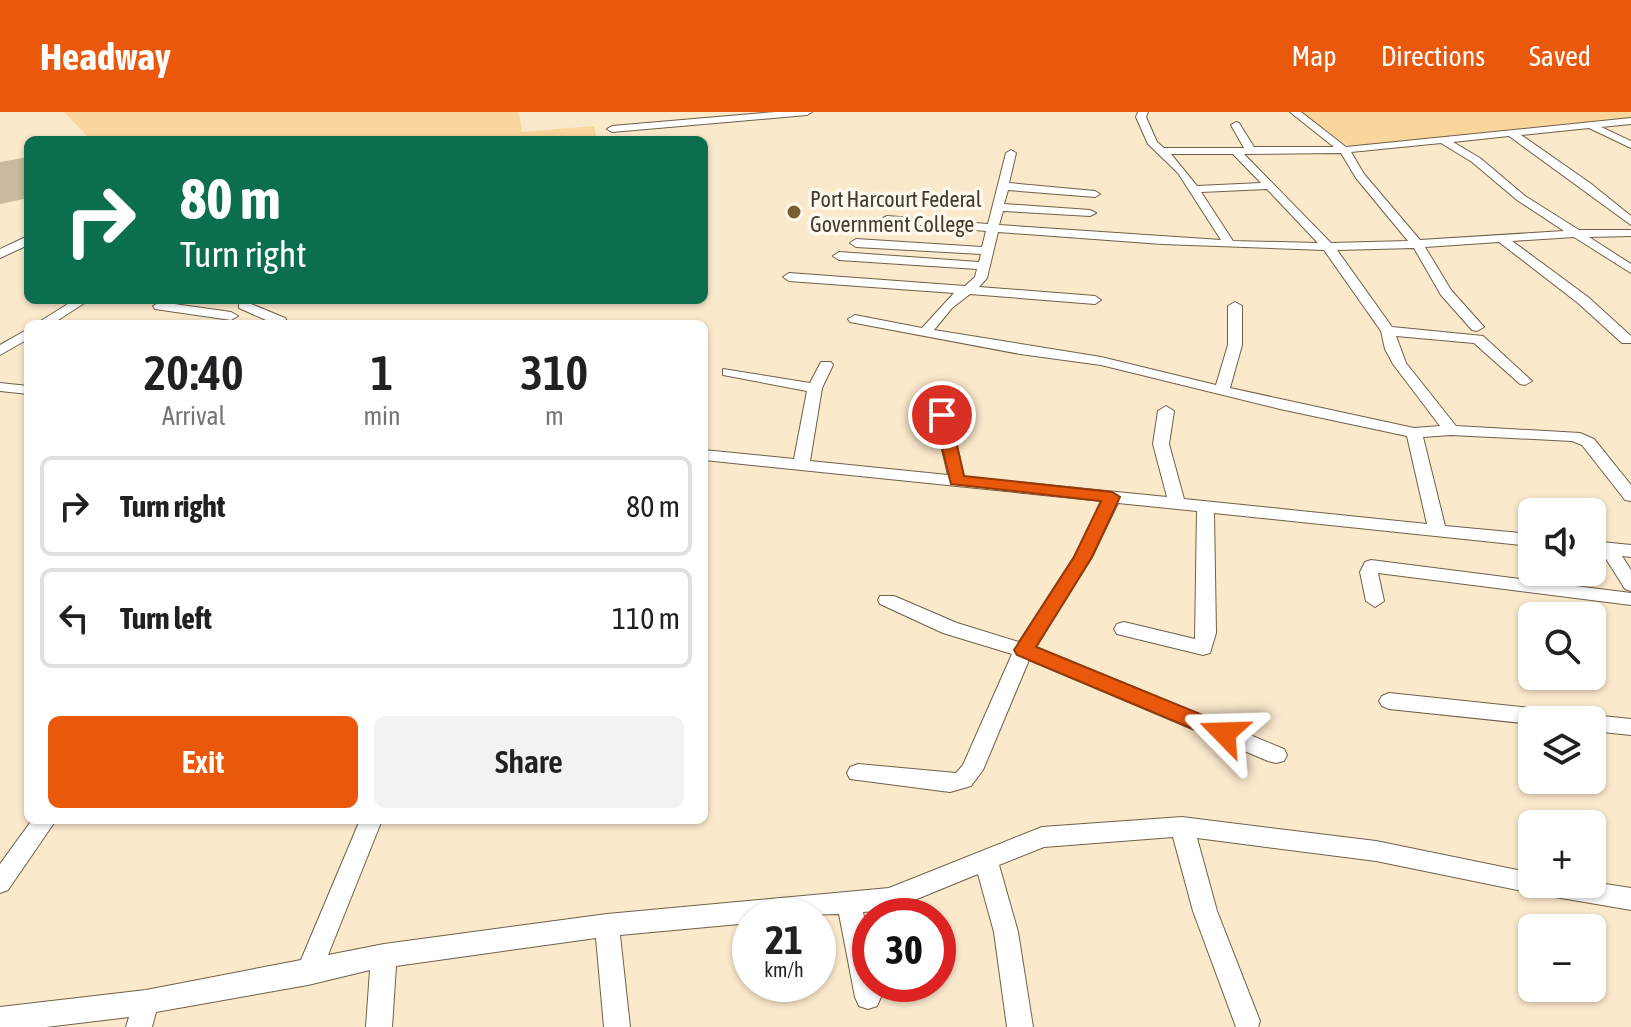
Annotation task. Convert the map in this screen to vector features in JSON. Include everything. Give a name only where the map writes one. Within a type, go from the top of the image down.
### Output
[{"type":"street","points":[[612,130],[807,112]]},
{"type":"street","points":[[1143,112],[1141,117],[1153,144],[1182,171],[1229,243]]},
{"type":"street","points":[[1295,112],[1344,150],[1360,176],[1418,245],[1446,292],[1477,327]]},
{"type":"street","points":[[1162,151],[1344,150],[1631,121]]},
{"type":"street","points":[[1236,125],[1250,150]]},
{"type":"street","points":[[1590,125],[1631,145]]},
{"type":"street","points":[[1511,133],[1586,185],[1631,222]]},
{"type":"street","points":[[1441,139],[1476,160],[1521,198],[1631,269]]},
{"type":"street","points":[[1235,150],[1328,247],[1388,331],[1400,364],[1451,430]]},
{"type":"street","points":[[926,332],[957,297],[972,290],[981,278],[1011,153]]},
{"type":"street","points":[[1003,186],[1095,194]]},
{"type":"street","points":[[1194,189],[1270,186]]},
{"type":"street","points":[[998,207],[1090,213]]},
{"type":"street","points":[[887,219],[1328,247],[1418,245],[1576,232],[1631,233]]},
{"type":"street","points":[[1501,238],[1583,300],[1627,340]]},
{"type":"street","points":[[0,254],[24,242]]},
{"type":"street","points":[[856,243],[986,251]]},
{"type":"street","points":[[839,256],[983,266]]},
{"type":"street","points":[[789,277],[1095,300]]},
{"type":"street","points":[[50,320],[76,304]]},
{"type":"street","points":[[160,306],[226,320],[245,304]]},
{"type":"street","points":[[250,304],[278,320]]},
{"type":"street","points":[[1222,391],[1235,345],[1235,306]]},
{"type":"street","points":[[855,319],[1020,350],[1101,361],[1414,433],[1451,430],[1583,438],[1631,496]]},
{"type":"street","points":[[1388,331],[1478,339],[1525,381]]},
{"type":"street","points":[[0,351],[24,336]]},
{"type":"street","points":[[801,466],[815,388],[826,365]]},
{"type":"street","points":[[728,372],[815,388]]},
{"type":"street","points":[[0,387],[24,390]]},
{"type":"street","points":[[1166,411],[1161,444],[1177,503]]},
{"type":"street","points":[[942,415],[957,481]]},
{"type":"street","points":[[1414,433],[1437,529]]},
{"type":"street","points":[[708,455],[1518,538]]},
{"type":"street","points":[[858,773],[950,783],[963,780],[972,770],[1004,690],[1024,650],[1083,557],[1112,497]]},
{"type":"street","points":[[1124,629],[1203,648],[1206,633],[1205,506]]},
{"type":"street","points":[[1606,549],[1631,551]]},
{"type":"street","points":[[1606,555],[1631,585]]},
{"type":"street","points":[[1375,601],[1369,572],[1371,566],[1631,599]]},
{"type":"street","points":[[887,600],[950,628],[1024,650],[1276,755]]},
{"type":"street","points":[[1389,701],[1518,715]]},
{"type":"street","points":[[1606,724],[1631,727]]},
{"type":"street","points":[[0,883],[42,824]]},
{"type":"street","points":[[308,973],[369,824]]},
{"type":"street","points":[[1182,827],[1205,911],[1247,1021]]},
{"type":"street","points":[[0,1020],[143,1014],[384,956],[607,925],[890,899],[1042,837],[1182,827],[1376,851],[1518,880]]},
{"type":"street","points":[[986,859],[1006,932],[1020,1027]]},
{"type":"street","points":[[1606,895],[1631,899]]},
{"type":"street","points":[[849,903],[852,918]]},
{"type":"street","points":[[607,925],[617,1027]]},
{"type":"street","points":[[379,1027],[384,956]]},
{"type":"shaded area","points":[[64,112],[519,112],[522,132],[594,126],[596,136],[87,136]]},
{"type":"shaded area","points":[[1299,112],[1631,112],[1631,125],[1356,151]]},
{"type":"building","points":[[24,158],[24,199],[0,204],[0,162]]},
{"type":"place","name":"Port Harcourt Federal Government College","points":[[794,212]]},
{"type":"route","points":[[942,415],[957,481],[1112,497],[1083,557],[1024,650],[1224,733]]}]
